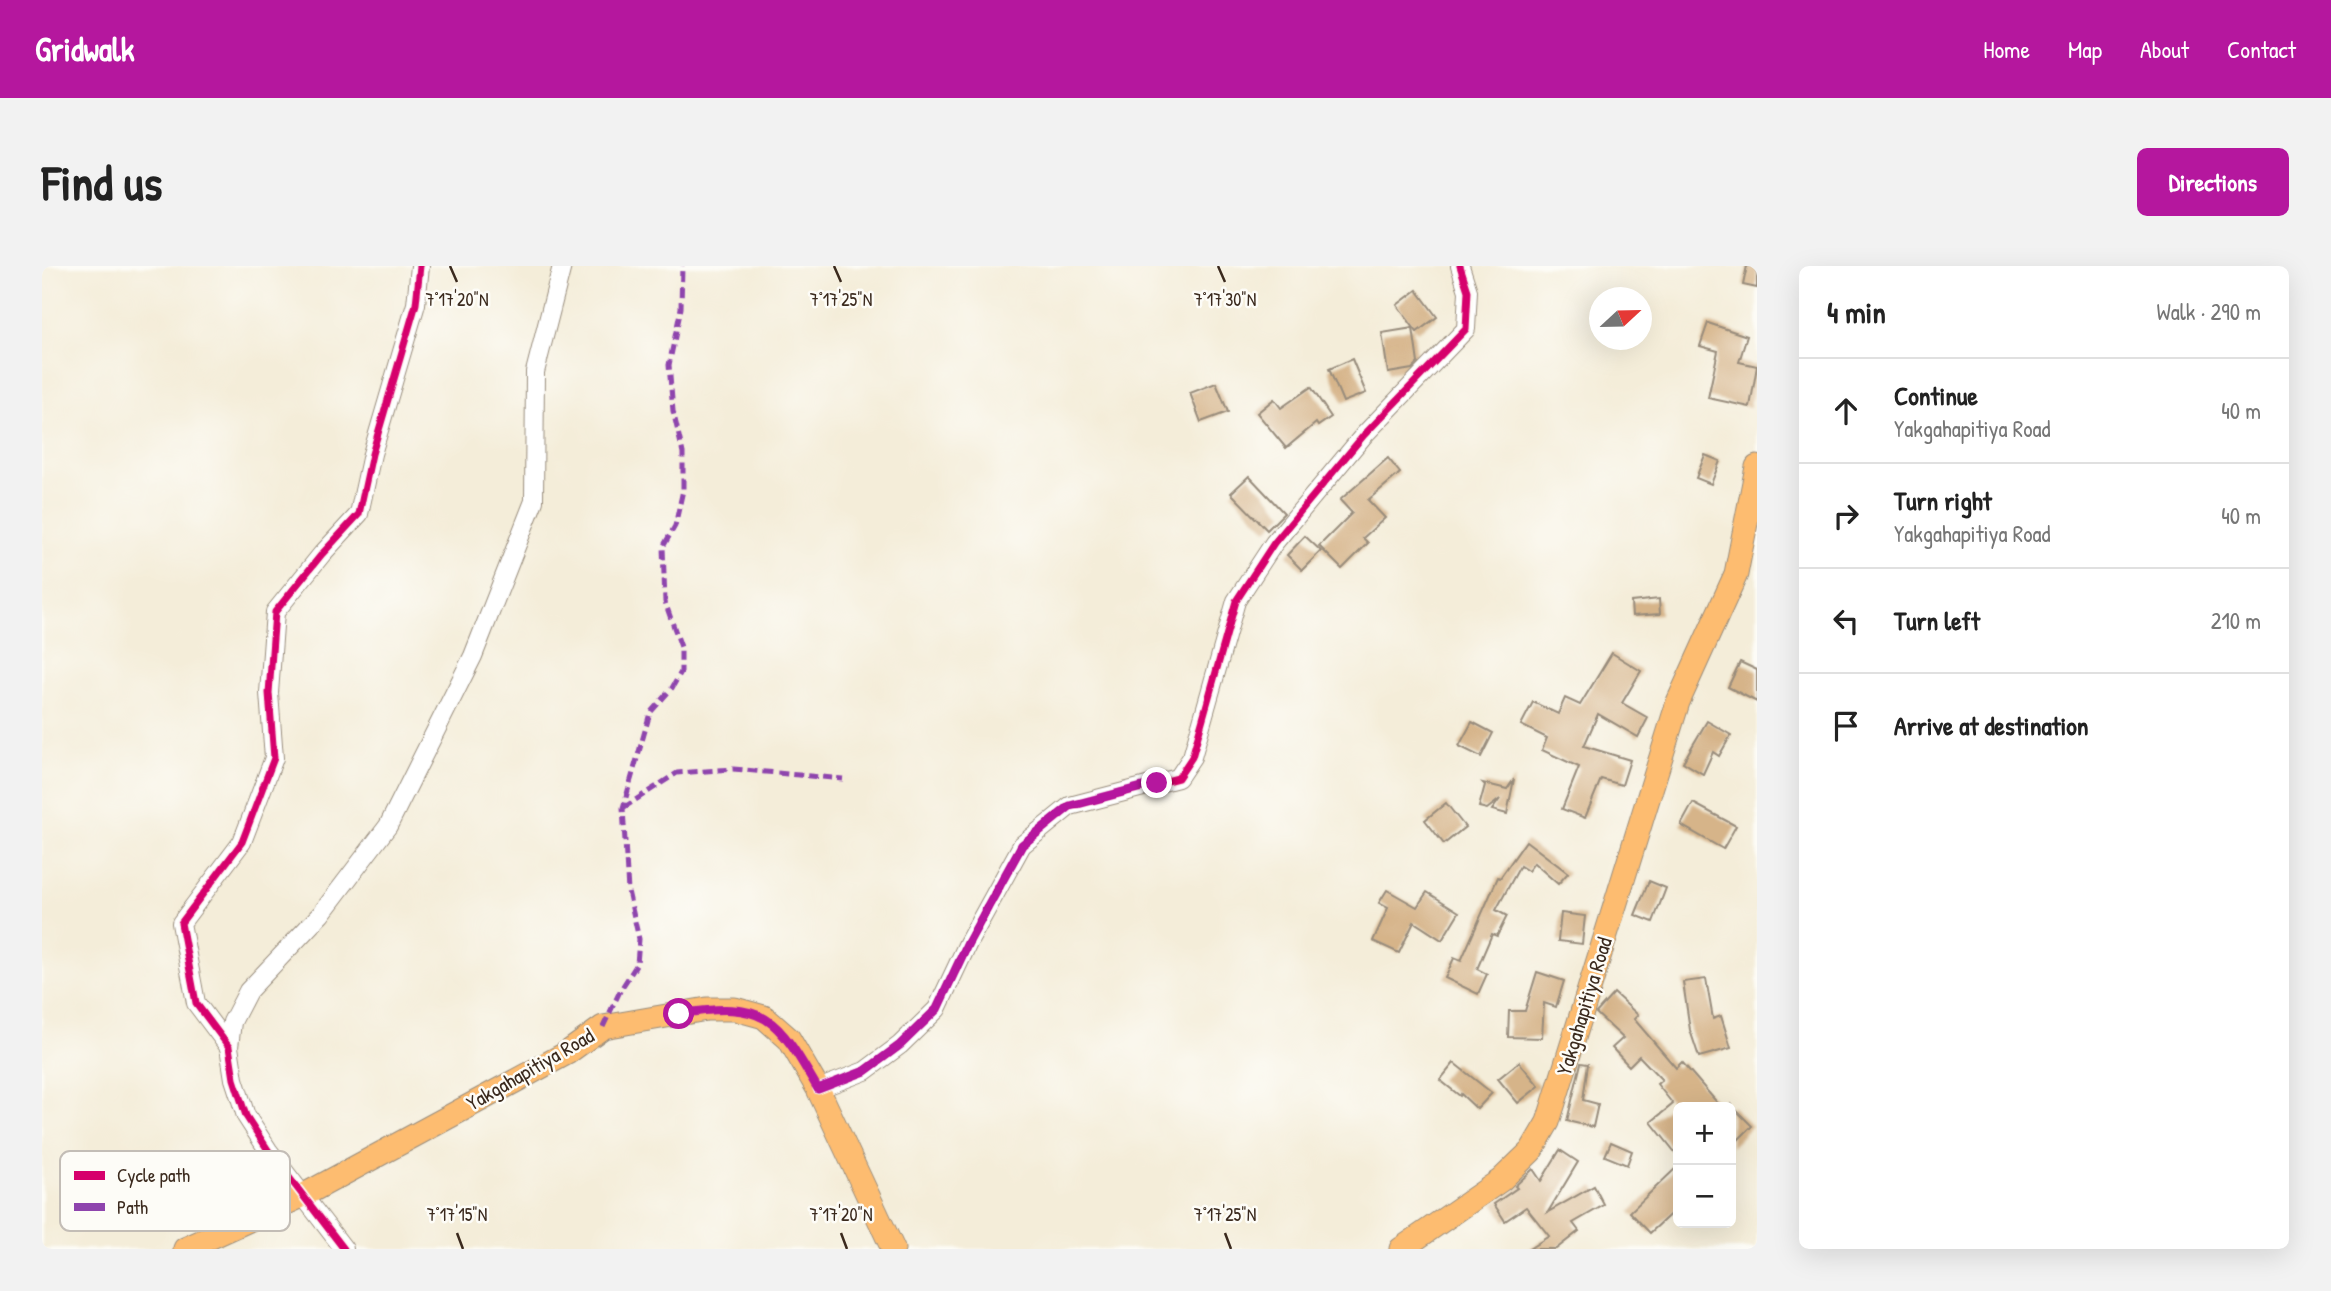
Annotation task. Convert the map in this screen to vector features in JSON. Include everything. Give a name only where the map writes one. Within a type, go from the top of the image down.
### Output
[{"type":"main road","name":"Yakgahapitiya Road","points":[[1401,1249],[1501,1180],[1531,1152],[1548,1122],[1678,702],[1736,574],[1757,467]]},
{"type":"main road","name":"Yakgahapitiya Road","points":[[290,1201],[567,1053],[603,1027],[707,1009],[735,1009],[764,1017],[789,1039],[818,1089],[893,1249]]},
{"type":"main road","name":"Yakgahapitiya Road","points":[[185,1249],[225,1231]]},
{"type":"street","points":[[229,1047],[196,1003],[180,923],[242,842],[274,758],[269,694],[275,612],[359,514],[372,454],[416,304],[420,266]]},
{"type":"street","points":[[269,1151],[246,1116],[234,1079],[229,1047],[232,1022],[248,990],[321,914],[388,826],[473,656],[534,501],[535,372],[562,266]]},
{"type":"street","points":[[818,1089],[865,1071],[900,1045],[937,1009],[968,943],[1022,845],[1070,806],[1178,778],[1192,757],[1236,601],[1274,543],[1364,435],[1466,329],[1468,291],[1460,266]]},
{"type":"street","points":[[290,1178],[344,1249]]},
{"type":"building","points":[[1747,266],[1757,266],[1757,288],[1743,285]]},
{"type":"building","points":[[1417,290],[1437,317],[1417,332],[1397,305]]},
{"type":"building","points":[[1708,323],[1747,336],[1739,362],[1757,366],[1750,407],[1708,398],[1718,351],[1700,346]]},
{"type":"building","points":[[1413,328],[1418,363],[1412,369],[1388,373],[1382,333]]},
{"type":"building","points":[[1352,359],[1366,393],[1343,402],[1329,369]]},
{"type":"building","points":[[1216,383],[1228,412],[1201,422],[1190,393]]},
{"type":"building","points":[[1311,387],[1331,417],[1318,426],[1316,423],[1286,448],[1257,413],[1274,399],[1281,408]]},
{"type":"building","points":[[1705,455],[1720,461],[1711,484],[1696,478]]},
{"type":"building","points":[[1388,458],[1400,473],[1368,500],[1385,518],[1363,538],[1368,543],[1342,569],[1319,546],[1352,513],[1340,500]]},
{"type":"building","points":[[1249,476],[1284,513],[1267,530],[1231,493]]},
{"type":"building","points":[[1305,536],[1321,551],[1302,570],[1287,555]]},
{"type":"building","points":[[1659,599],[1660,614],[1632,616],[1631,602]]},
{"type":"building","points":[[1612,653],[1641,671],[1622,703],[1648,718],[1638,737],[1598,714],[1584,746],[1630,760],[1622,785],[1601,779],[1585,818],[1562,809],[1579,767],[1542,750],[1547,738],[1521,725],[1533,702],[1558,714],[1565,698],[1580,705]]},
{"type":"building","points":[[1740,662],[1757,670],[1757,702],[1728,687]]},
{"type":"building","points":[[1707,721],[1731,735],[1719,756],[1713,752],[1703,774],[1683,762]]},
{"type":"building","points":[[1472,722],[1493,733],[1481,757],[1459,746]]},
{"type":"building","points":[[1514,779],[1507,814],[1492,810],[1500,799],[1487,809],[1479,807],[1485,785],[1483,783],[1507,789]]},
{"type":"building","points":[[1446,803],[1465,827],[1444,844],[1425,820]]},
{"type":"building","points":[[1693,803],[1736,826],[1723,849],[1681,825]]},
{"type":"building","points":[[1526,841],[1568,873],[1558,884],[1534,863],[1528,871],[1520,866],[1496,910],[1507,916],[1497,936],[1492,934],[1477,969],[1487,974],[1478,994],[1445,978],[1454,958],[1461,961],[1498,877],[1500,878]]},
{"type":"building","points":[[1649,881],[1666,888],[1653,922],[1635,915]]},
{"type":"building","points":[[1387,890],[1417,907],[1427,892],[1459,912],[1442,940],[1414,922],[1399,953],[1373,941],[1388,908],[1379,903]]},
{"type":"building","points":[[1561,913],[1585,916],[1582,944],[1558,941]]},
{"type":"building","points":[[1537,972],[1564,981],[1556,1007],[1544,1003],[1542,1038],[1508,1037],[1509,1011],[1525,1011]]},
{"type":"building","points":[[1706,979],[1713,1019],[1721,1016],[1731,1048],[1699,1057],[1690,1030],[1683,982]]},
{"type":"building","points":[[1614,993],[1638,1015],[1634,1019],[1676,1068],[1682,1062],[1717,1102],[1673,1104],[1657,1084],[1662,1080],[1639,1056],[1629,1066],[1612,1048],[1623,1038],[1596,1013]]},
{"type":"building","points":[[1519,1062],[1539,1086],[1518,1103],[1498,1079]]},
{"type":"building","points":[[1454,1063],[1492,1093],[1477,1109],[1440,1080]]},
{"type":"building","points":[[1581,1063],[1588,1064],[1583,1100],[1598,1104],[1593,1127],[1567,1121]]},
{"type":"building","points":[[1673,1104],[1673,1150],[1651,1122]]},
{"type":"building","points":[[1736,1110],[1752,1126],[1736,1142]]},
{"type":"building","points":[[1611,1142],[1632,1151],[1627,1165],[1605,1156]]},
{"type":"building","points":[[1560,1150],[1578,1162],[1548,1212],[1594,1186],[1604,1205],[1573,1223],[1579,1231],[1556,1249],[1529,1249],[1549,1236],[1526,1207],[1505,1221],[1494,1204],[1517,1188],[1515,1186],[1533,1169],[1541,1181]]},
{"type":"building","points":[[1673,1171],[1673,1212],[1650,1233],[1630,1212]]},
{"type":"marked path","points":[[603,1027],[621,989],[637,964],[639,939],[628,891],[623,808],[650,713],[672,688],[681,672],[681,647],[665,602],[663,547],[675,526],[683,490],[683,453],[673,411],[669,365],[681,308],[682,266]]},
{"type":"marked path","points":[[623,808],[677,773],[733,769],[843,779]]},
{"type":"cycle path","points":[[269,1151],[246,1116],[234,1079],[229,1047],[196,1003],[181,923],[242,842],[274,758],[269,693],[275,612],[359,514],[372,454],[416,304],[420,266]]},
{"type":"cycle path","points":[[818,1089],[865,1071],[900,1045],[937,1009],[968,943],[1022,845],[1070,806],[1178,778],[1192,757],[1236,601],[1274,543],[1364,435],[1466,329],[1468,291],[1460,266]]},
{"type":"cycle path","points":[[290,1179],[344,1249]]},
{"type":"route","points":[[679,1014],[707,1009],[735,1009],[764,1017],[789,1039],[818,1089],[865,1071],[900,1045],[937,1009],[968,943],[1022,845],[1070,806],[1157,783]]}]
